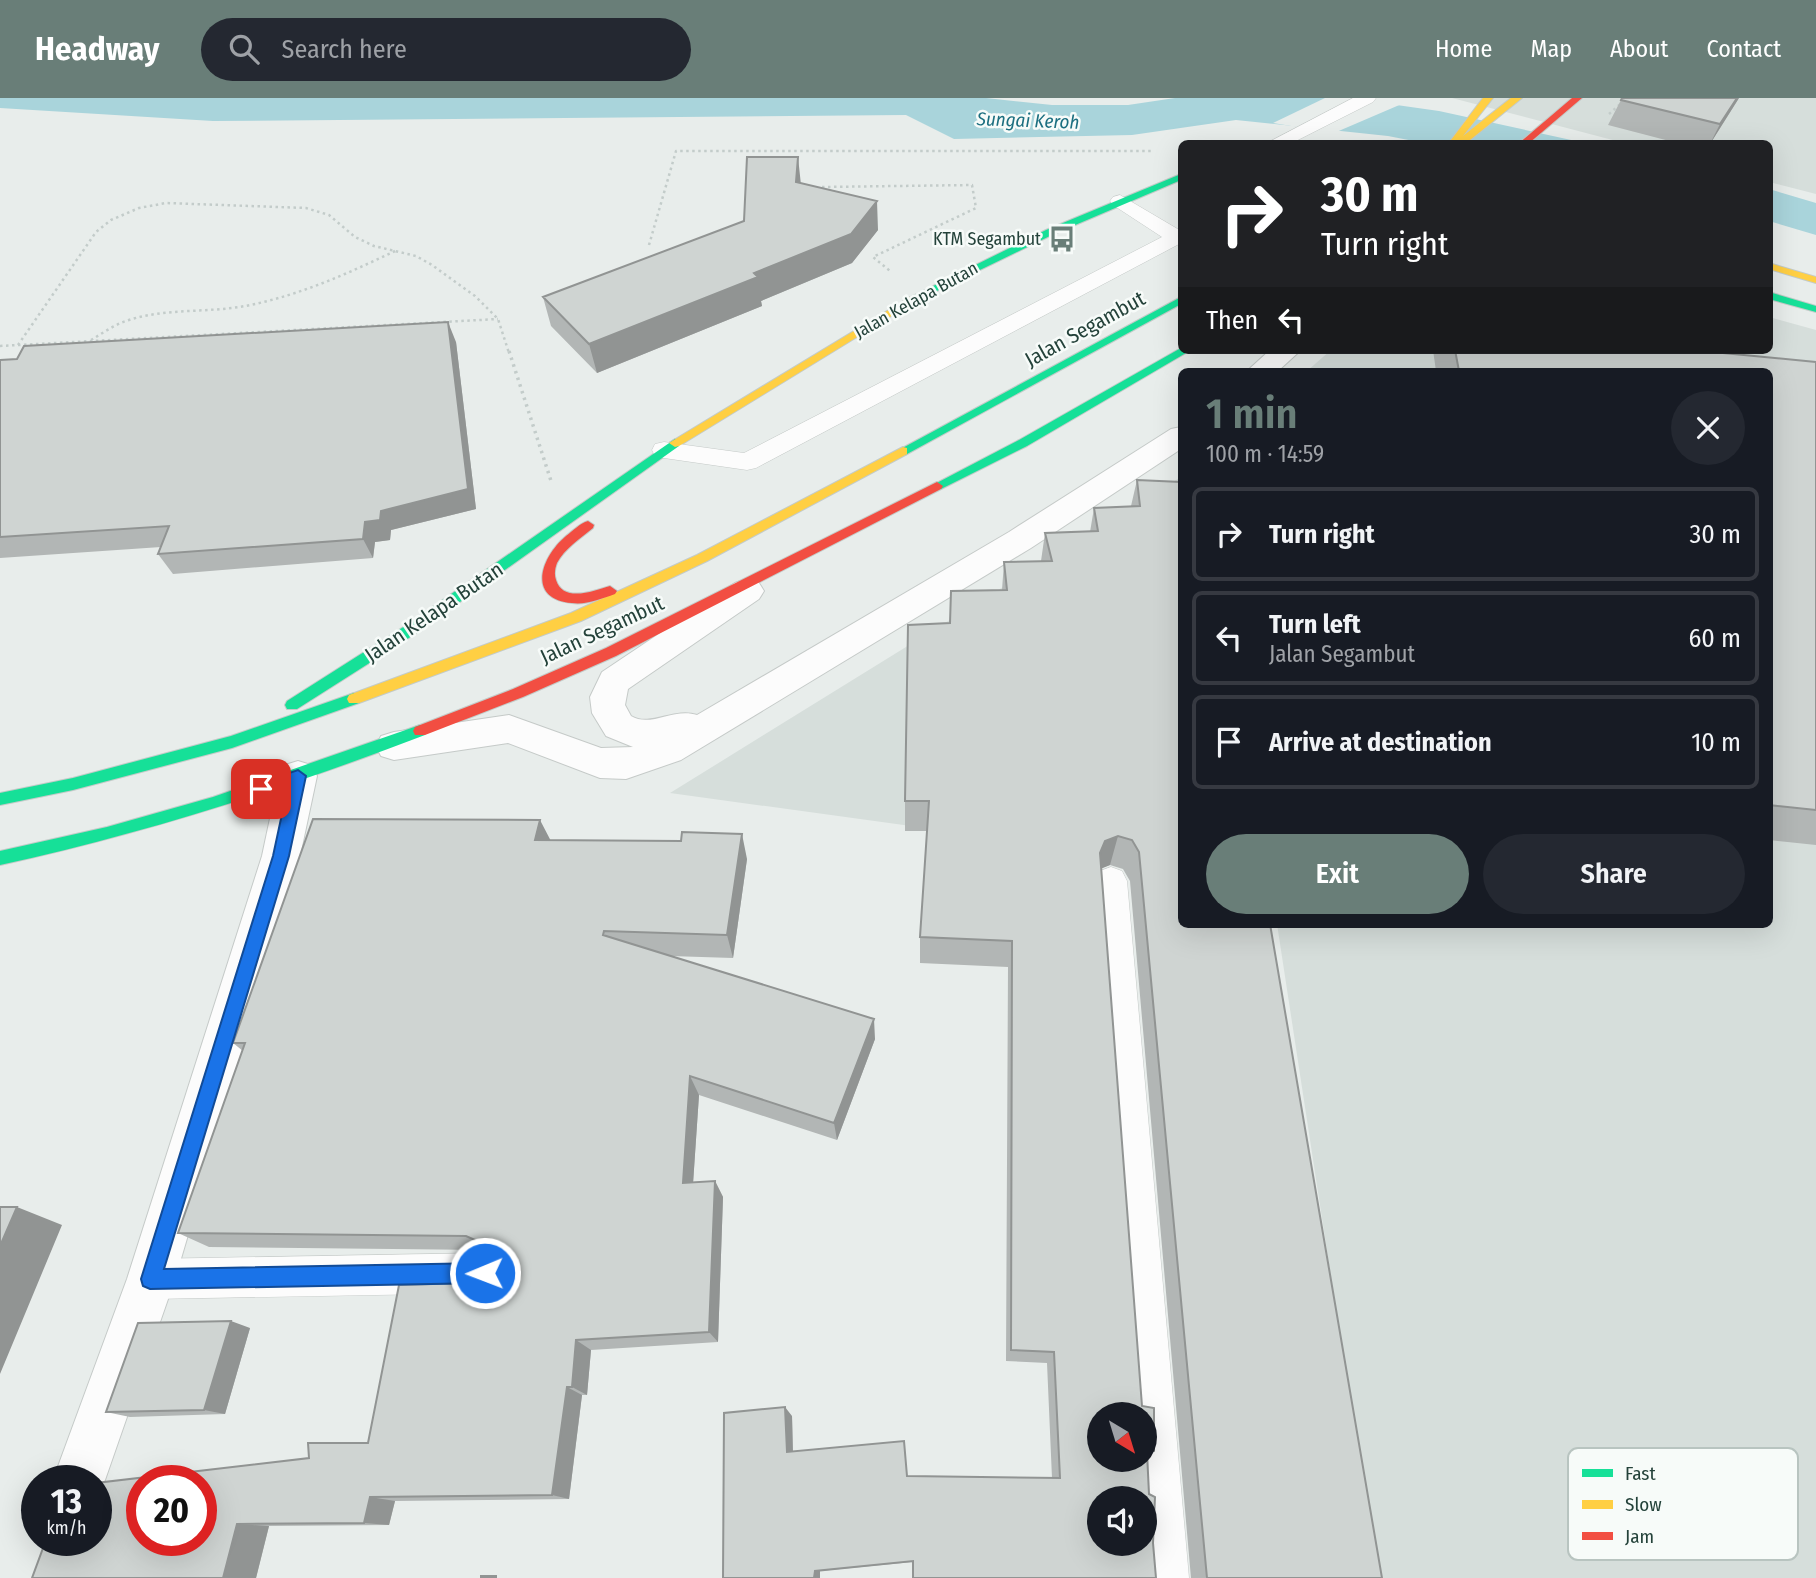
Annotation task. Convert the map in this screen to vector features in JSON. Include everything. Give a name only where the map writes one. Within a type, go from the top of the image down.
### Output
[{"type":"main road","points":[[1455,140],[1488,98]]},
{"type":"main road","points":[[1464,140],[1517,98]]},
{"type":"main road","points":[[1527,140],[1577,98]]},
{"type":"main road","name":"Jalan Kelapa Butan","points":[[232,742],[410,630],[664,450],[920,294],[1120,201],[1178,178]]},
{"type":"main road","points":[[1773,267],[1816,280]]},
{"type":"main road","points":[[1773,296],[1816,309]]},
{"type":"main road","name":"Jalan Segambut","points":[[0,799],[73,784],[232,742],[441,669],[564,621],[702,558],[803,506],[1178,302]]},
{"type":"main road","name":"Jalan Segambut","points":[[0,858],[114,831],[298,776],[518,692],[611,652],[1023,443],[1178,354]]},
{"type":"main road","name":"Jalan Kelapa Butan","points":[[664,450],[549,565],[551,589],[559,596],[572,599],[593,597],[702,558]]},
{"type":"street","points":[[1265,368],[1282,354]]},
{"type":"street","points":[[368,751],[435,738],[509,729],[600,763],[626,764],[668,750],[1020,540],[1178,438]]},
{"type":"street","points":[[733,709],[665,731],[633,733],[618,726],[607,704],[615,681],[627,670],[799,556]]},
{"type":"street","points":[[84,1465],[150,1279],[281,856],[298,776]]},
{"type":"lane","points":[[1282,140],[1367,98]]},
{"type":"lane","points":[[664,450],[747,462],[1177,237],[1120,201]]},
{"type":"lane","points":[[1111,881],[1167,1578]]},
{"type":"lane","points":[[150,1279],[485,1273]]},
{"type":"path","points":[[1627,98],[1605,118],[1610,119],[1632,98]]},
{"type":"path","points":[[649,244],[676,151],[1157,151]]},
{"type":"path","points":[[822,187],[972,186],[976,208],[873,257],[920,294]]},
{"type":"path","points":[[18,345],[96,232],[111,220],[139,208],[166,203],[193,203],[306,208],[329,215],[355,237],[432,265],[475,296],[498,319],[564,521]]},
{"type":"path","points":[[87,342],[127,320],[158,314],[244,306],[298,293],[348,275],[396,251]]},
{"type":"path","points":[[0,346],[498,319]]},
{"type":"shaded area","points":[[1452,98],[1816,98],[1816,194],[1773,183],[1773,140],[1613,140]]},
{"type":"shaded area","points":[[1773,318],[1816,330],[1816,1578],[1377,1578],[1278,928],[1773,928],[1773,368],[1310,368],[1326,354],[1773,354]]},
{"type":"shaded area","points":[[1178,479],[1178,863],[670,793]]},
{"type":"water","name":"Sungai Keroh","points":[[0,98],[986,98],[1052,105],[1128,105],[1175,98],[1347,98],[1439,111],[1571,140],[1409,140],[1236,120],[1132,135],[954,139],[906,115],[213,121],[0,108]]},
{"type":"water","points":[[1773,190],[1816,203],[1816,235],[1773,222]]},
{"type":"pier","points":[[1325,98],[1372,98],[1404,103],[1334,133],[1273,123]]},
{"type":"building","points":[[1737,98],[1720,124],[1621,100]]},
{"type":"building","points":[[747,157],[798,157],[796,182],[877,201],[851,234],[754,273],[758,277],[589,344],[543,297],[744,221]]},
{"type":"building","points":[[448,322],[468,489],[381,511],[380,520],[365,522],[363,539],[158,554],[169,526],[0,537],[0,360],[17,359],[24,346]]},
{"type":"building","points":[[1456,354],[1734,354],[1816,362],[1816,810],[1773,805],[1773,368],[1458,368]]},
{"type":"building","points":[[1137,480],[1178,482],[1178,928],[1271,928],[1382,1578],[1207,1578],[1139,852],[1132,840],[1118,836],[1105,841],[1100,853],[1142,1402],[1087,1402],[1087,1472],[1148,1472],[1149,1486],[1087,1486],[1087,1556],[1154,1556],[1156,1578],[913,1578],[913,1561],[815,1571],[814,1578],[723,1578],[724,1413],[785,1407],[787,1452],[904,1441],[907,1476],[1060,1478],[1054,1352],[1011,1350],[1012,941],[920,937],[929,801],[905,801],[908,625],[950,623],[951,591],[1007,590],[1004,562],[1052,561],[1045,533],[1098,531],[1094,508],[1140,506]]},
{"type":"building","points":[[313,819],[540,820],[535,840],[681,841],[682,832],[742,834],[727,935],[604,931],[603,935],[874,1019],[834,1123],[690,1076],[683,1183],[715,1181],[709,1332],[576,1340],[572,1387],[567,1387],[552,1495],[370,1497],[364,1523],[237,1524],[223,1578],[32,1578],[40,1556],[112,1556],[112,1481],[126,1479],[126,1556],[217,1556],[217,1469],[309,1458],[308,1443],[368,1443],[399,1285],[467,1283],[483,1276],[490,1259],[482,1243],[466,1236],[178,1233],[245,1043],[233,1043]]},
{"type":"building","points":[[0,1207],[17,1207],[0,1246]]},
{"type":"building","points":[[231,1321],[204,1410],[106,1412],[138,1323]]},
{"type":"traffic: fast","points":[[910,300],[1050,232],[1178,178]]},
{"type":"traffic: fast","points":[[1773,296],[1816,309]]},
{"type":"traffic: fast","points":[[903,451],[1178,302]]},
{"type":"traffic: fast","points":[[937,486],[1023,443],[1178,354]]},
{"type":"traffic: fast","points":[[292,705],[410,630],[675,443]]},
{"type":"traffic: fast","points":[[0,799],[73,784],[232,742],[354,699]]},
{"type":"traffic: fast","points":[[0,858],[213,804],[420,731]]},
{"type":"traffic: slow","points":[[1455,140],[1488,98]]},
{"type":"traffic: slow","points":[[1464,140],[1517,98]]},
{"type":"traffic: slow","points":[[1773,267],[1816,280]]},
{"type":"traffic: slow","points":[[675,443],[910,300]]},
{"type":"traffic: slow","points":[[354,699],[576,617],[702,558],[903,451]]},
{"type":"traffic: jam","points":[[1527,140],[1577,98]]},
{"type":"traffic: jam","points":[[420,731],[518,693],[611,652],[937,486]]},
{"type":"traffic: jam","points":[[588,525],[553,558],[548,569],[550,583],[556,592],[569,598],[586,598],[610,591]]},
{"type":"place","name":"KTM Segambut","points":[[1062,239]]},
{"type":"route","points":[[261,789],[298,776],[281,856],[150,1279],[485,1273]]}]
